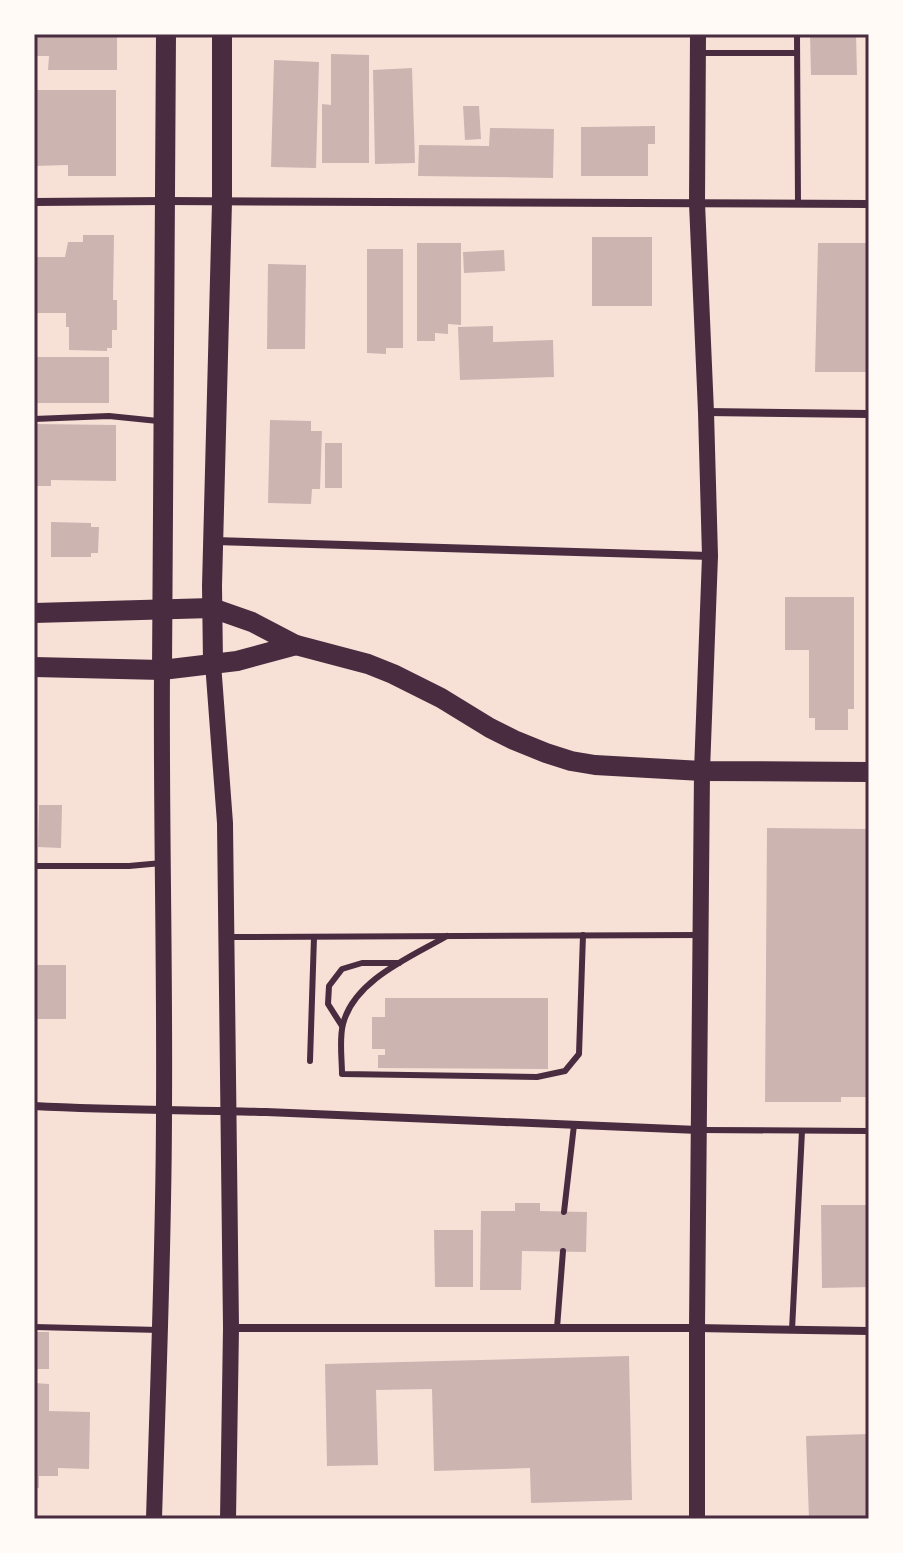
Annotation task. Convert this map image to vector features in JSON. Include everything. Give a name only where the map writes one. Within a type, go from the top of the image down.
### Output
[{"type":"main road","points":[[154,1519],[164,1110],[162,670],[166,34]]},
{"type":"main road","points":[[222,34],[222,202],[212,608],[225,823],[231,1328],[228,1519]]},
{"type":"main road","points":[[697,1519],[702,771],[710,556],[697,203],[698,34]]},
{"type":"main road","points":[[34,613],[212,608],[252,622],[296,645],[355,660],[393,674],[490,728],[571,761],[702,771],[869,772]]},
{"type":"main road","points":[[34,667],[162,670],[237,661],[296,645]]},
{"type":"street","points":[[34,202],[869,204]]},
{"type":"street","points":[[706,412],[869,414]]},
{"type":"street","points":[[213,541],[710,556]]},
{"type":"street","points":[[34,1106],[698,1130]]},
{"type":"street","points":[[231,1328],[869,1331]]},
{"type":"lane","points":[[797,34],[798,204]]},
{"type":"lane","points":[[698,53],[797,53]]},
{"type":"lane","points":[[34,419],[109,416],[164,421]]},
{"type":"lane","points":[[34,866],[162,863]]},
{"type":"lane","points":[[447,936],[375,979],[351,1003],[342,1026],[342,1074],[537,1077],[565,1071],[579,1054],[583,935]]},
{"type":"lane","points":[[227,937],[700,935]]},
{"type":"lane","points":[[310,1061],[314,937]]},
{"type":"lane","points":[[342,1026],[328,1004],[329,986],[342,969],[362,963],[402,963]]},
{"type":"lane","points":[[564,1212],[574,1125]]},
{"type":"lane","points":[[698,1130],[869,1131]]},
{"type":"lane","points":[[792,1330],[802,1131]]},
{"type":"lane","points":[[557,1328],[563,1251]]},
{"type":"lane","points":[[34,1327],[160,1330]]},
{"type":"building","points":[[34,34],[117,34],[117,70],[48,70],[49,56],[34,56]]},
{"type":"building","points":[[810,34],[856,34],[857,75],[811,75]]},
{"type":"building","points":[[331,54],[369,55],[369,163],[322,163],[322,104],[331,105]]},
{"type":"building","points":[[274,60],[319,62],[316,168],[271,167]]},
{"type":"building","points":[[412,68],[415,163],[375,164],[373,70]]},
{"type":"building","points":[[34,90],[116,90],[116,176],[68,176],[68,165],[34,166]]},
{"type":"building","points":[[463,106],[479,106],[481,139],[465,140]]},
{"type":"building","points":[[655,126],[655,144],[648,144],[648,176],[581,176],[581,127]]},
{"type":"building","points":[[490,128],[554,129],[553,178],[418,176],[419,145],[489,146]]},
{"type":"building","points":[[83,235],[114,235],[113,300],[117,300],[117,330],[112,330],[112,348],[107,348],[107,351],[69,350],[66,313],[34,313],[34,257],[65,257],[68,242],[83,242]]},
{"type":"building","points":[[592,237],[652,237],[652,306],[592,306]]},
{"type":"building","points":[[417,243],[461,243],[461,325],[448,324],[448,334],[435,333],[435,341],[417,341]]},
{"type":"building","points":[[818,243],[869,243],[869,372],[815,372]]},
{"type":"building","points":[[367,249],[403,249],[403,348],[386,348],[386,354],[367,353]]},
{"type":"building","points":[[504,250],[505,271],[464,273],[463,252]]},
{"type":"building","points":[[268,264],[306,265],[305,349],[267,349]]},
{"type":"building","points":[[493,326],[493,342],[553,340],[554,377],[460,380],[458,327]]},
{"type":"building","points":[[34,357],[109,357],[109,403],[34,403]]},
{"type":"building","points":[[270,420],[311,421],[311,431],[322,431],[320,489],[312,489],[311,504],[268,503]]},
{"type":"building","points":[[34,424],[116,425],[116,481],[51,480],[51,486],[37,486],[37,480],[34,480]]},
{"type":"building","points":[[325,443],[342,443],[342,488],[325,488]]},
{"type":"building","points":[[51,522],[91,523],[91,527],[99,527],[98,553],[91,553],[91,557],[51,557]]},
{"type":"building","points":[[785,597],[854,597],[854,709],[848,709],[848,730],[815,730],[815,718],[809,718],[809,650],[785,650]]},
{"type":"building","points":[[39,805],[62,805],[61,848],[38,847]]},
{"type":"building","points":[[767,828],[869,829],[869,1097],[841,1097],[841,1102],[765,1102]]},
{"type":"building","points":[[34,965],[66,965],[66,1019],[34,1019]]},
{"type":"building","points":[[385,998],[548,998],[548,1069],[378,1068],[378,1055],[385,1055],[385,1049],[372,1049],[372,1017],[385,1017]]},
{"type":"building","points":[[515,1203],[540,1203],[540,1211],[587,1212],[586,1252],[522,1251],[521,1290],[480,1290],[481,1211],[515,1211]]},
{"type":"building","points":[[821,1205],[869,1205],[869,1287],[822,1288]]},
{"type":"building","points":[[434,1230],[473,1230],[473,1287],[435,1287]]},
{"type":"building","points":[[34,1332],[49,1332],[49,1369],[34,1369]]},
{"type":"building","points":[[629,1356],[632,1500],[531,1503],[530,1468],[434,1471],[432,1389],[376,1390],[378,1465],[327,1466],[325,1364]]},
{"type":"building","points":[[34,1383],[49,1384],[49,1411],[90,1412],[89,1469],[58,1468],[58,1476],[39,1476],[39,1488],[34,1488]]},
{"type":"building","points":[[869,1434],[869,1519],[809,1519],[806,1436]]}]
